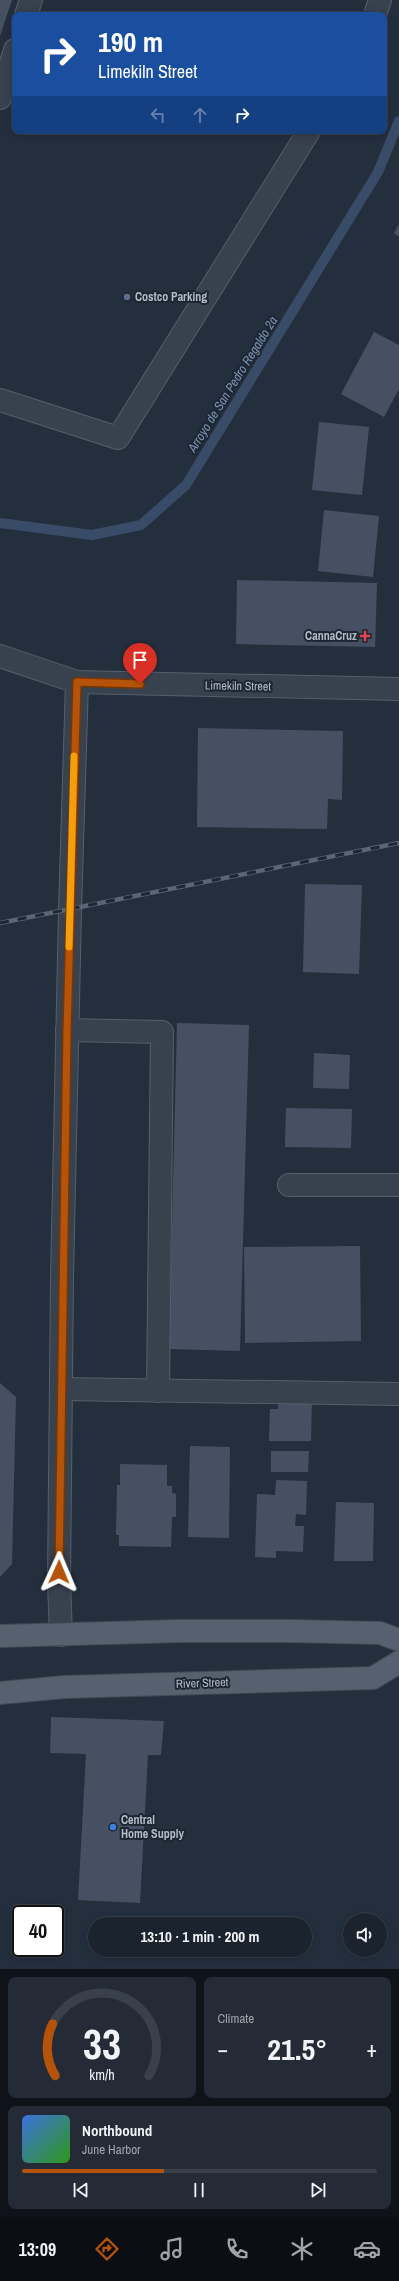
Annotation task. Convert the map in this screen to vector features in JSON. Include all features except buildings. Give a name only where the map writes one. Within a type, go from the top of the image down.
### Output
[{"type":"main road","points":[[0,1636],[180,1631],[297,1631],[380,1633],[399,1640]]},
{"type":"main road","name":"River Street","points":[[0,1693],[64,1688],[373,1678],[399,1662]]},
{"type":"street","points":[[27,12],[31,0]]},
{"type":"street","points":[[376,12],[380,0]]},
{"type":"street","points":[[0,98],[12,60]]},
{"type":"street","points":[[0,400],[118,438],[307,134]]},
{"type":"street","name":"Limekiln Street","points":[[0,656],[77,682],[399,689]]},
{"type":"street","points":[[61,1635],[59,1581],[67,1030],[77,682]]},
{"type":"street","points":[[67,1030],[162,1032],[158,1391]]},
{"type":"street","points":[[289,1185],[399,1185]]},
{"type":"street","points":[[61,1389],[399,1394]]},
{"type":"waterway","name":"Arroyo de San Pedro Regaldo 2a","points":[[0,523],[92,535],[141,525],[186,485],[378,172],[399,121]]},
{"type":"railway","points":[[0,923],[399,843]]},
{"type":"slow traffic","points":[[69,947],[74,756]]},
{"type":"place","name":"Costco Parking","points":[[127,297]]},
{"type":"place","name":"CannaCruz","points":[[365,636]]},
{"type":"place","name":"Central Home Supply","points":[[113,1827]]},
{"type":"route","points":[[59,1572],[62,1278],[67,1030],[77,682],[140,684]]}]
